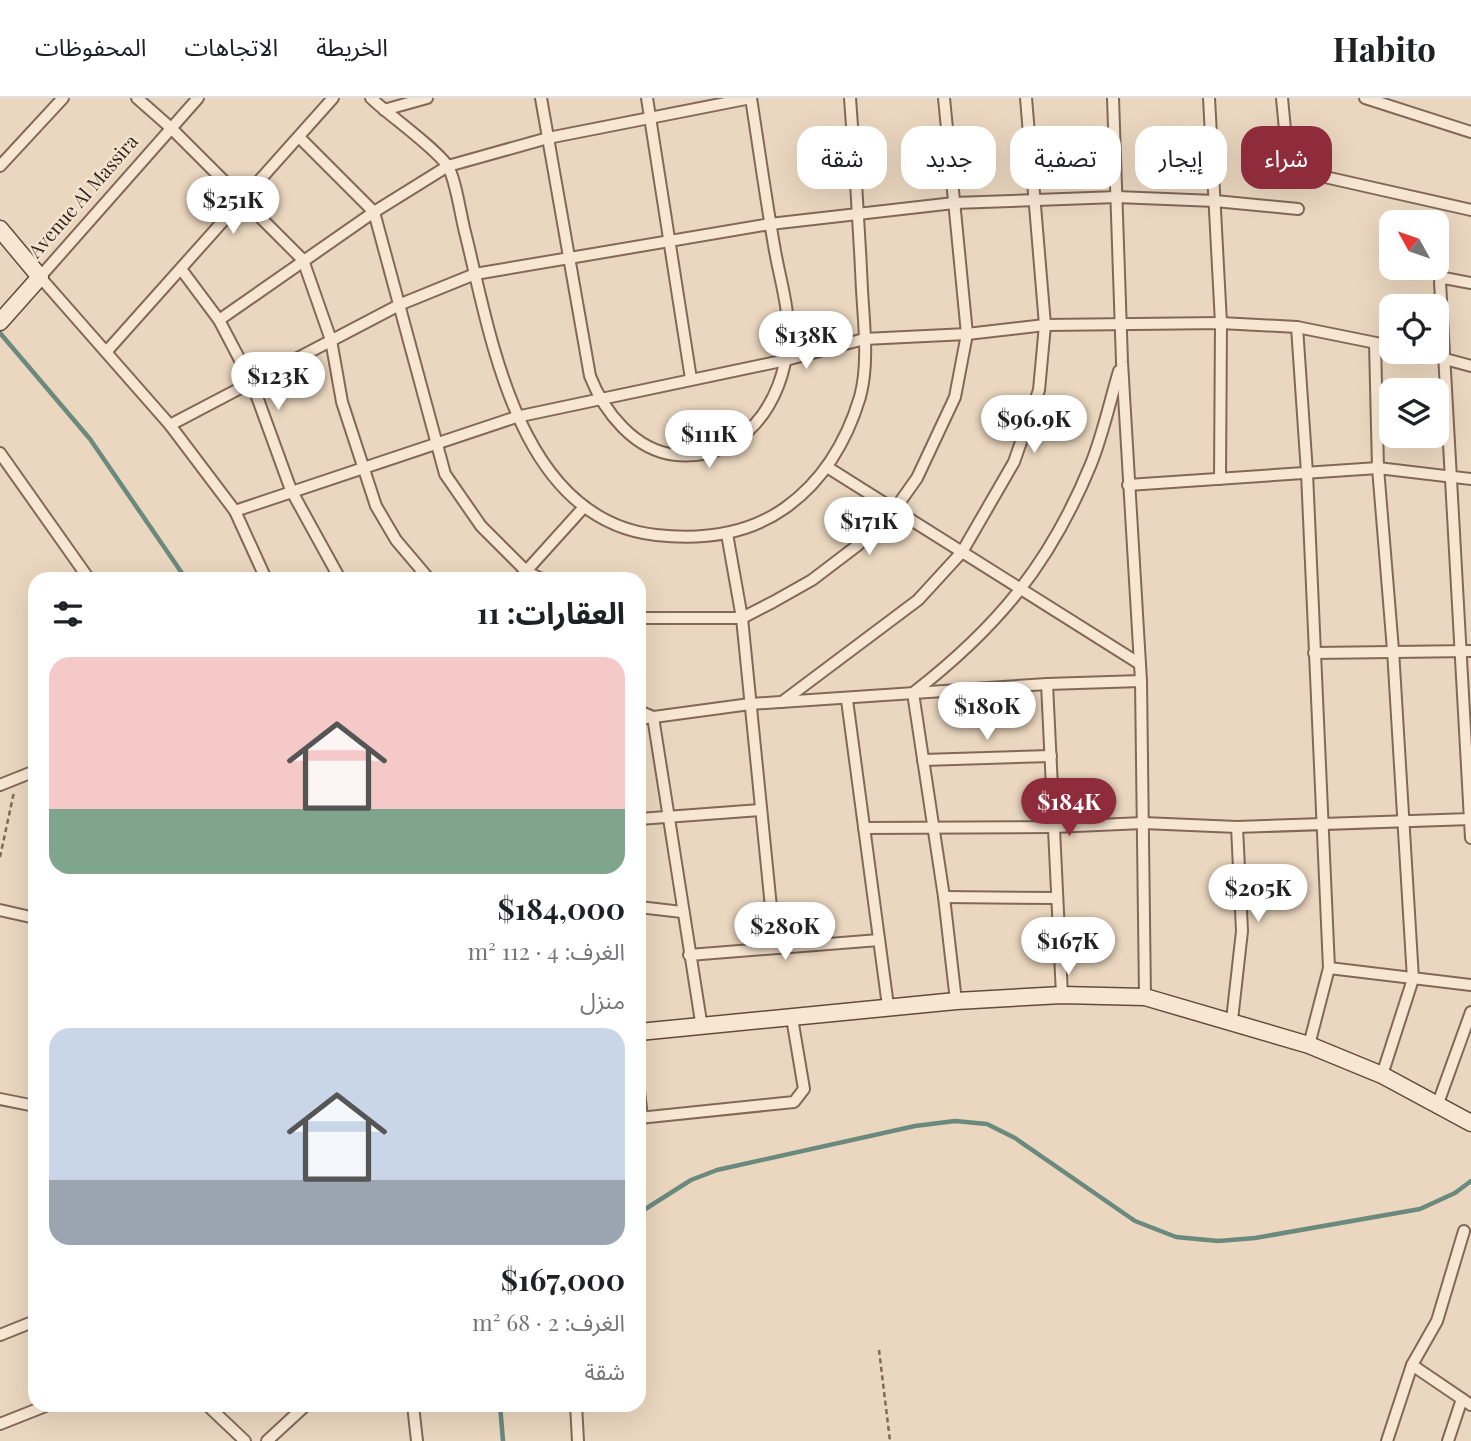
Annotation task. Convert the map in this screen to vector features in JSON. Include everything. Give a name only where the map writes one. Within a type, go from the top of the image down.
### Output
[{"type":"street","points":[[0,166],[62,98]]},
{"type":"street","points":[[137,98],[172,128],[303,260],[331,341],[342,402],[376,506],[396,540],[423,572]]},
{"type":"street","name":"Avenue Al Massira","points":[[5,316],[198,98]]},
{"type":"street","points":[[107,351],[333,98]]},
{"type":"street","points":[[371,98],[448,166],[475,274],[516,417],[537,456],[584,507],[617,524],[651,534],[684,538],[727,534],[784,509],[807,490],[827,467],[847,433],[861,394],[864,339],[859,213],[850,98]]},
{"type":"street","points":[[384,110],[427,98]]},
{"type":"street","points":[[219,320],[374,212],[448,166],[548,138],[751,98],[786,315],[786,360],[771,402],[755,427],[730,446],[701,456],[671,454],[642,443],[619,423],[598,398],[590,376],[567,257],[548,138],[541,98]]},
{"type":"street","points":[[647,98],[691,379]]},
{"type":"street","points":[[646,618],[742,618],[812,580],[858,545],[895,509],[917,478],[940,433],[954,397],[967,334],[944,98]]},
{"type":"street","points":[[782,702],[918,600],[962,552],[1004,481],[1028,426],[1039,390],[1045,325],[1026,98]]},
{"type":"street","points":[[1113,98],[1122,362],[1141,681],[1144,998]]},
{"type":"street","points":[[1209,98],[1221,323],[1220,479]]},
{"type":"street","points":[[1282,98],[1288,161],[1294,170],[1471,210]]},
{"type":"street","points":[[1365,98],[1471,132]]},
{"type":"street","points":[[299,136],[374,212],[401,304],[434,442],[445,474],[481,526],[520,572]]},
{"type":"street","points":[[170,425],[401,304],[475,274],[770,224],[954,202],[1117,197],[1215,201],[1298,209]]},
{"type":"street","points":[[0,229],[170,425],[235,511],[263,572]]},
{"type":"street","points":[[181,269],[219,320],[252,383],[291,490],[336,572]]},
{"type":"street","points":[[1441,294],[1440,282],[1444,278],[1471,283]]},
{"type":"street","points":[[235,511],[434,442],[516,417],[786,360],[864,339],[1122,322],[1297,327],[1379,344]]},
{"type":"street","points":[[1297,327],[1307,473],[1329,968],[1309,1045]]},
{"type":"street","points":[[1375,343],[1378,468],[1393,650],[1401,822],[1413,979],[1382,1075]]},
{"type":"street","points":[[1449,359],[1471,366]]},
{"type":"street","points":[[913,693],[987,630],[1022,590],[1056,538],[1092,461],[1122,362]]},
{"type":"street","points":[[1444,364],[1450,474],[1465,651],[1471,838]]},
{"type":"street","points":[[0,453],[84,572]]},
{"type":"street","points":[[827,467],[1140,664]]},
{"type":"street","points":[[1128,485],[1378,468],[1450,474],[1471,479]]},
{"type":"street","points":[[527,572],[584,507]]},
{"type":"street","points":[[727,534],[742,618],[775,947]]},
{"type":"street","points":[[1314,653],[1465,651]]},
{"type":"street","points":[[646,718],[750,704],[1047,684],[1141,681]]},
{"type":"street","points":[[1047,684],[1062,995]]},
{"type":"street","points":[[913,693],[934,825],[956,1001]]},
{"type":"street","points":[[847,699],[888,1006]]},
{"type":"street","points":[[646,714],[653,717]]},
{"type":"street","points":[[653,717],[702,1028]]},
{"type":"street","points":[[923,760],[1051,756]]},
{"type":"street","points":[[0,785],[28,774]]},
{"type":"street","points":[[646,819],[760,810]]},
{"type":"street","points":[[864,828],[934,825],[1053,827],[1143,823],[1237,827],[1470,818]]},
{"type":"street","points":[[1232,1020],[1242,931],[1237,827]]},
{"type":"street","points":[[944,897],[1057,898]]},
{"type":"street","points":[[646,908],[682,912]]},
{"type":"street","points":[[0,910],[28,916]]},
{"type":"street","points":[[689,955],[879,940]]},
{"type":"street","points":[[1329,968],[1471,985]]},
{"type":"street","points":[[646,1032],[956,1001],[1062,995],[1144,998],[1232,1020],[1309,1045],[1382,1075],[1471,1123]]},
{"type":"street","points":[[1437,1107],[1471,1012]]},
{"type":"street","points":[[646,1116],[794,1102],[799,1099],[804,1089],[792,1018]]},
{"type":"street","points":[[0,1099],[28,1105]]},
{"type":"street","points":[[1387,1441],[1412,1365],[1437,1321],[1464,1231]]},
{"type":"street","points":[[0,1335],[28,1324]]},
{"type":"street","points":[[1412,1365],[1466,1402],[1448,1441]]},
{"type":"street","points":[[0,1424],[30,1412]]},
{"type":"street","points":[[214,1412],[245,1441]]},
{"type":"street","points":[[267,1441],[298,1412]]},
{"type":"street","points":[[414,1412],[417,1441]]},
{"type":"street","points":[[576,1412],[578,1441]]},
{"type":"path","points":[[0,858],[17,778]]},
{"type":"path","points":[[879,1350],[890,1441]]},
{"type":"waterway","points":[[0,333],[90,439],[181,572]]},
{"type":"waterway","points":[[646,1209],[691,1180],[717,1170],[915,1126],[955,1121],[987,1124],[1015,1138],[1135,1221],[1176,1237],[1218,1241],[1255,1238],[1420,1209],[1455,1193],[1471,1181]]},
{"type":"waterway","points":[[501,1412],[503,1441]]}]
